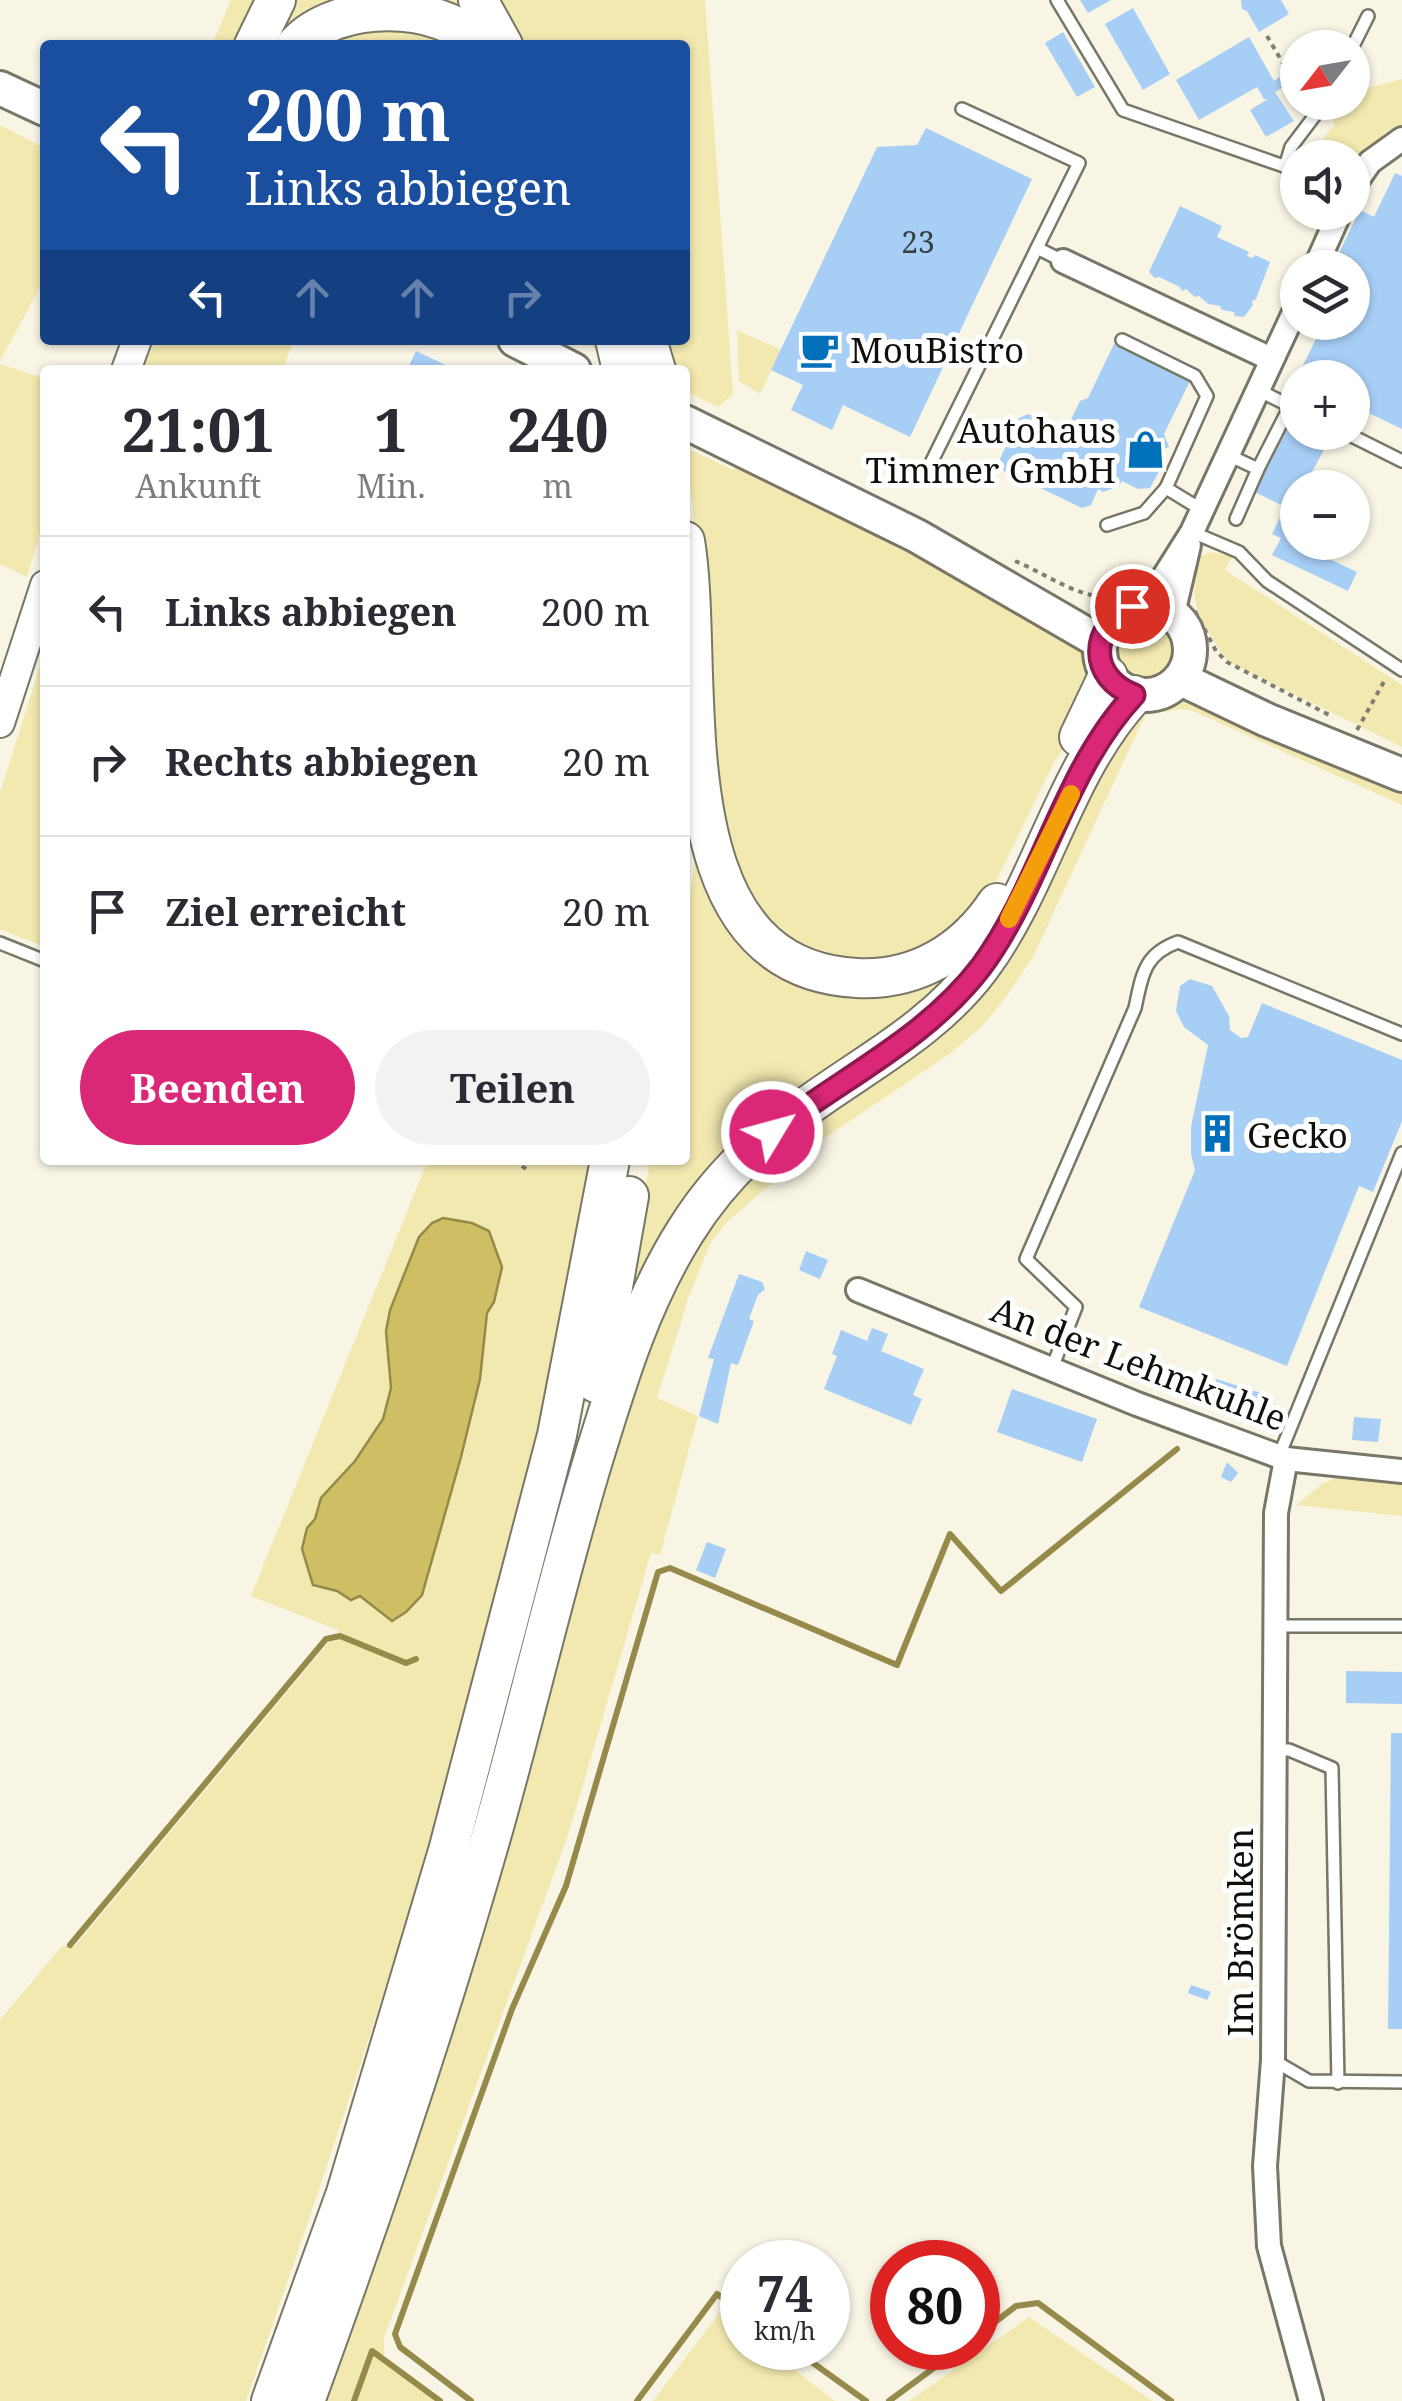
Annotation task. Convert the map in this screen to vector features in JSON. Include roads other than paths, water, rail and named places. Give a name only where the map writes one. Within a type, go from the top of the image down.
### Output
[{"type":"highway","points":[[256,40],[276,0]]},
{"type":"highway","points":[[478,0],[501,40]]},
{"type":"highway","points":[[506,0],[527,40]]},
{"type":"highway","points":[[300,40],[348,8],[388,1],[432,8],[474,40]]},
{"type":"highway","points":[[690,637],[697,771],[717,866],[743,916],[787,958],[845,978],[884,980],[913,972],[936,962],[978,932],[1011,882],[1114,671]]},
{"type":"highway","points":[[304,2401],[375,2210],[489,1844],[566,1548],[630,1339],[666,1264],[714,1190],[772,1132],[914,1034],[981,967],[1002,934],[1091,752],[1114,717],[1114,671]]},
{"type":"highway","points":[[690,818],[697,771]]},
{"type":"highway","points":[[272,2401],[346,2193],[448,1850],[557,1435],[609,1165]]},
{"type":"highway","points":[[566,1548],[635,1165]]},
{"type":"main road","points":[[0,88],[40,107]]},
{"type":"main road","points":[[525,345],[564,365]]},
{"type":"main road","points":[[690,424],[916,536],[1018,597],[1084,629],[1114,671],[1160,694],[1185,669],[1188,634],[1155,600]]},
{"type":"main road","points":[[916,536],[1022,578],[1091,611],[1155,600]]},
{"type":"main road","points":[[1114,671],[1110,621],[1155,600]]},
{"type":"main road","points":[[1185,669],[1275,704],[1383,759]]},
{"type":"street","points":[[1370,162],[1402,139]]},
{"type":"street","points":[[1063,260],[1272,359]]},
{"type":"street","points":[[1155,600],[1192,532],[1281,340]]},
{"type":"street","points":[[0,723],[40,600]]},
{"type":"street","name":"An der Lehmkuhle","points":[[858,1290],[1283,1458],[1402,1471]]},
{"type":"street","name":"Im Brömken","points":[[1283,1458],[1276,1513],[1273,2060],[1265,2166],[1269,2246],[1311,2401]]},
{"type":"lane","points":[[1057,0],[1123,110],[1280,165]]},
{"type":"lane","points":[[1361,30],[1368,16]]},
{"type":"lane","points":[[932,460],[1079,163],[962,109]]},
{"type":"lane","points":[[1296,140],[1311,120]]},
{"type":"lane","points":[[1038,248],[1063,260]]},
{"type":"lane","points":[[1107,525],[1144,512],[1166,488],[1207,396],[1196,376],[1122,340]]},
{"type":"lane","points":[[1258,390],[1280,401]]},
{"type":"lane","points":[[1236,519],[1280,432]]},
{"type":"lane","points":[[1370,445],[1402,461]]},
{"type":"lane","points":[[1228,455],[1258,470]]},
{"type":"lane","points":[[1166,488],[1202,510]]},
{"type":"lane","points":[[1192,532],[1239,552],[1268,581],[1398,668]]},
{"type":"lane","points":[[1052,1368],[1076,1307],[1026,1259],[1135,1008],[1143,972],[1158,949],[1178,942],[1402,1034]]},
{"type":"lane","points":[[0,943],[40,959]]},
{"type":"lane","points":[[1283,1458],[1402,1153]]},
{"type":"lane","points":[[1276,1626],[1402,1626]]},
{"type":"lane","points":[[1274,1750],[1288,1750],[1332,1768],[1338,2083]]},
{"type":"lane","points":[[1273,2060],[1310,2080],[1402,2082]]},
{"type":"waterway","points":[[471,2401],[400,2347],[395,2334],[512,2009],[566,1886],[658,1572],[670,1568],[897,1665],[950,1534],[1001,1591],[1177,1449]]},
{"type":"waterway","points":[[70,1945],[326,1639],[340,1636],[406,1663],[416,1659]]},
{"type":"waterway","points":[[637,2401],[717,2294],[720,2296]]},
{"type":"waterway","points":[[1000,2318],[1016,2306],[1038,2303],[1171,2401]]},
{"type":"waterway","points":[[354,2401],[372,2351],[440,2401]]},
{"type":"waterway","points":[[823,2370],[866,2401]]},
{"type":"waterway","points":[[889,2401],[931,2370]]},
{"type":"place","name":"MouBistro","points":[[820,349]]},
{"type":"place","name":"Autohaus Timmer GmbH","points":[[1146,449]]},
{"type":"place","name":"Gecko","points":[[1217,1134]]}]
